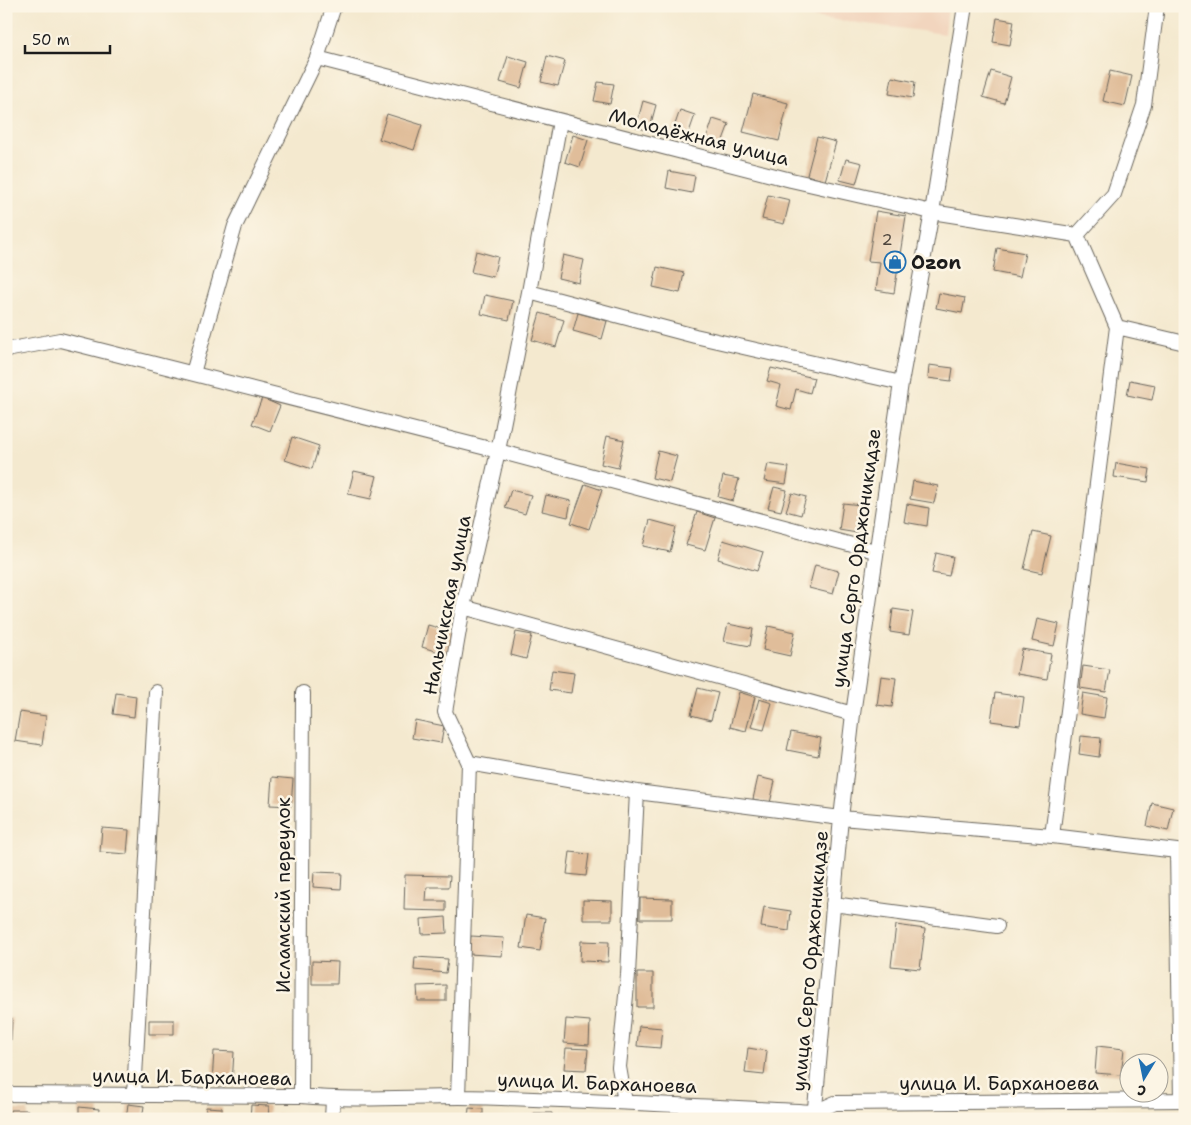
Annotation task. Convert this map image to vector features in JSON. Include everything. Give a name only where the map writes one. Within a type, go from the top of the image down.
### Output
[{"type":"street","points":[[193,373],[235,226],[317,58],[334,6]]},
{"type":"street","name":"улица Серго Орджоникидзе","points":[[815,1115],[841,818],[875,551],[901,384],[932,212],[965,6]]},
{"type":"street","points":[[1052,836],[1117,327],[1077,235],[1114,194],[1144,105],[1157,6]]},
{"type":"street","name":"Молодёжная улица","points":[[317,58],[791,180],[932,212],[1077,235]]},
{"type":"street","name":"Нальчикская улица","points":[[458,1097],[468,764],[445,712],[464,607],[498,451],[529,292],[560,121]]},
{"type":"street","points":[[529,292],[695,336],[901,384]]},
{"type":"street","points":[[1117,327],[1185,343]]},
{"type":"street","points":[[6,350],[60,340],[498,451],[875,551]]},
{"type":"street","points":[[464,607],[853,714]]},
{"type":"street","points":[[134,1095],[156,692]]},
{"type":"street","name":"Исламский переулок","points":[[301,1096],[303,693]]},
{"type":"street","points":[[468,764],[636,792],[841,818],[1052,836],[1181,852],[1183,1100]]},
{"type":"street","points":[[625,1102],[619,1068],[628,975],[636,792]]},
{"type":"street","points":[[833,904],[997,926]]},
{"type":"street","name":"улица И. Барханоева","points":[[6,1094],[301,1096],[334,1099],[458,1097],[625,1102],[815,1115],[835,1103],[1183,1100]]},
{"type":"street","points":[[332,1119],[334,1099]]},
{"type":"shaded area","points":[[782,6],[948,6],[945,34],[781,13]]},
{"type":"building","points":[[997,18],[1014,21],[1010,45],[993,42]]},
{"type":"building","points":[[508,56],[528,62],[521,88],[500,82]]},
{"type":"building","points":[[547,56],[565,61],[558,86],[541,82]]},
{"type":"building","points":[[991,71],[1011,77],[1004,103],[983,97]]},
{"type":"building","points":[[1110,71],[1132,76],[1125,106],[1103,101]]},
{"type":"building","points":[[892,77],[915,82],[913,98],[889,94]]},
{"type":"building","points":[[598,82],[614,84],[610,104],[594,101]]},
{"type":"building","points":[[753,94],[788,103],[779,141],[743,132]]},
{"type":"building","points":[[643,101],[656,105],[649,131],[636,127]]},
{"type":"building","points":[[680,110],[695,115],[686,141],[671,136]]},
{"type":"building","points":[[387,114],[422,125],[414,150],[379,139]]},
{"type":"building","points":[[713,119],[729,124],[720,148],[705,143]]},
{"type":"building","points":[[573,135],[588,140],[580,167],[565,162]]},
{"type":"building","points":[[817,137],[836,142],[825,181],[807,175]]},
{"type":"building","points":[[846,159],[862,163],[856,184],[840,180]]},
{"type":"building","points":[[669,171],[695,176],[692,193],[666,188]]},
{"type":"building","points":[[768,195],[790,200],[784,224],[762,219]]},
{"type":"building","points":[[876,211],[906,216],[894,293],[876,290],[880,262],[868,261]]},
{"type":"building","points":[[997,248],[1025,253],[1020,277],[993,272]]},
{"type":"building","points":[[476,251],[498,257],[493,277],[471,272]]},
{"type":"building","points":[[563,255],[584,260],[579,283],[558,278]]},
{"type":"building","points":[[657,267],[684,273],[680,293],[653,287]]},
{"type":"building","points":[[939,293],[965,298],[962,313],[936,308]]},
{"type":"building","points":[[485,295],[513,301],[509,320],[481,314]]},
{"type":"building","points":[[540,313],[564,320],[556,347],[532,340]]},
{"type":"building","points":[[578,313],[607,321],[602,339],[573,331]]},
{"type":"building","points":[[929,365],[953,368],[951,381],[928,378]]},
{"type":"building","points":[[771,368],[814,378],[810,393],[796,389],[791,410],[776,406],[781,385],[767,381]]},
{"type":"building","points":[[1130,380],[1155,385],[1152,400],[1127,395]]},
{"type":"building","points":[[262,398],[280,406],[270,431],[252,424]]},
{"type":"building","points":[[607,436],[624,440],[618,468],[601,464]]},
{"type":"building","points":[[292,437],[319,446],[312,469],[285,460]]},
{"type":"building","points":[[658,451],[677,456],[670,482],[652,478]]},
{"type":"building","points":[[1116,463],[1150,469],[1148,482],[1114,477]]},
{"type":"building","points":[[768,464],[789,467],[786,484],[764,481]]},
{"type":"building","points":[[354,471],[377,476],[371,499],[348,494]]},
{"type":"building","points":[[723,476],[739,479],[733,501],[718,497]]},
{"type":"building","points":[[913,481],[938,486],[934,503],[910,499]]},
{"type":"building","points":[[585,484],[602,490],[589,529],[571,523]]},
{"type":"building","points":[[774,487],[787,490],[781,511],[768,508]]},
{"type":"building","points":[[511,490],[531,495],[525,514],[505,508]]},
{"type":"building","points":[[792,493],[806,497],[801,515],[786,511]]},
{"type":"building","points":[[546,495],[571,501],[568,517],[542,511]]},
{"type":"building","points":[[843,503],[861,505],[857,533],[839,530]]},
{"type":"building","points":[[907,504],[929,508],[927,526],[904,522]]},
{"type":"building","points":[[697,512],[715,518],[705,550],[686,545]]},
{"type":"building","points":[[650,520],[676,527],[670,552],[643,546]]},
{"type":"building","points":[[1033,532],[1051,536],[1042,573],[1024,569]]},
{"type":"building","points":[[723,540],[763,552],[757,571],[718,559]]},
{"type":"building","points":[[936,553],[953,557],[949,576],[932,573]]},
{"type":"building","points":[[815,565],[839,571],[833,594],[809,588]]},
{"type":"building","points":[[893,609],[913,612],[909,635],[890,632]]},
{"type":"building","points":[[1037,619],[1059,624],[1054,646],[1032,641]]},
{"type":"building","points":[[728,624],[753,629],[750,646],[724,641]]},
{"type":"building","points":[[428,625],[457,633],[451,656],[422,647]]},
{"type":"building","points":[[768,626],[795,632],[790,656],[763,650]]},
{"type":"building","points":[[516,632],[532,635],[526,659],[511,655]]},
{"type":"building","points":[[1022,649],[1051,654],[1047,679],[1017,674]]},
{"type":"building","points":[[1083,666],[1110,670],[1106,692],[1080,688]]},
{"type":"building","points":[[552,670],[574,673],[571,693],[549,690]]},
{"type":"building","points":[[881,676],[896,678],[892,707],[877,705]]},
{"type":"building","points":[[698,688],[718,693],[711,720],[691,715]]},
{"type":"building","points":[[739,692],[755,697],[746,731],[730,727]]},
{"type":"building","points":[[116,693],[136,696],[134,717],[113,714]]},
{"type":"building","points":[[995,693],[1024,697],[1020,725],[991,721]]},
{"type":"building","points":[[1083,693],[1107,697],[1104,718],[1080,714]]},
{"type":"building","points":[[759,699],[772,703],[764,730],[751,727]]},
{"type":"building","points":[[20,712],[46,716],[42,745],[15,741]]},
{"type":"building","points":[[415,720],[444,726],[441,743],[412,738]]},
{"type":"building","points":[[791,732],[821,738],[818,756],[787,750]]},
{"type":"building","points":[[1081,736],[1101,738],[1099,757],[1079,754]]},
{"type":"building","points":[[272,777],[293,779],[291,806],[270,805]]},
{"type":"building","points":[[758,777],[775,781],[770,803],[753,799]]},
{"type":"building","points":[[1152,803],[1173,808],[1168,831],[1147,826]]},
{"type":"building","points":[[102,828],[129,830],[127,854],[100,852]]},
{"type":"building","points":[[570,852],[589,854],[586,876],[567,874]]},
{"type":"building","points":[[314,872],[342,873],[341,889],[313,887]]},
{"type":"building","points":[[405,875],[450,876],[449,887],[427,887],[426,901],[446,901],[446,911],[404,910]]},
{"type":"building","points":[[640,898],[672,899],[672,919],[640,919]]},
{"type":"building","points":[[583,900],[612,901],[612,920],[583,920]]},
{"type":"building","points":[[764,907],[791,911],[789,931],[761,927]]},
{"type":"building","points":[[526,915],[545,918],[540,951],[521,948]]},
{"type":"building","points":[[446,917],[447,933],[422,934],[421,919]]},
{"type":"building","points":[[896,925],[925,929],[920,969],[891,966]]},
{"type":"building","points":[[471,936],[504,938],[502,956],[469,954]]},
{"type":"building","points":[[581,941],[609,942],[608,962],[580,961]]},
{"type":"building","points":[[415,957],[448,959],[446,973],[414,970]]},
{"type":"building","points":[[312,961],[338,962],[337,984],[312,984]]},
{"type":"building","points":[[637,973],[653,973],[653,1007],[637,1007]]},
{"type":"building","points":[[446,985],[446,1001],[418,1001],[417,986]]},
{"type":"building","points":[[6,1018],[12,1018],[11,1040],[6,1039]]},
{"type":"building","points":[[566,1019],[590,1021],[589,1045],[564,1043]]},
{"type":"building","points":[[149,1020],[174,1020],[174,1034],[149,1034]]},
{"type":"building","points":[[639,1026],[662,1028],[660,1048],[637,1046]]},
{"type":"building","points":[[1097,1046],[1124,1049],[1124,1052],[1118,1052],[1118,1075],[1095,1073]]},
{"type":"building","points":[[566,1048],[588,1049],[586,1070],[564,1069]]},
{"type":"building","points":[[748,1048],[767,1051],[764,1075],[745,1073]]},
{"type":"building","points":[[214,1051],[234,1052],[232,1084],[212,1083]]},
{"type":"building","points":[[128,1104],[144,1106],[142,1119],[126,1119]]},
{"type":"building","points":[[251,1105],[269,1106],[268,1119],[250,1119]]},
{"type":"building","points":[[79,1107],[99,1109],[98,1119],[79,1119]]},
{"type":"building","points":[[206,1107],[222,1108],[222,1119],[205,1119]]},
{"type":"building","points":[[469,1108],[483,1109],[483,1119],[468,1119]]},
{"type":"building","points":[[10,1110],[28,1110],[28,1119],[10,1119]]},
{"type":"building","points":[[534,1113],[552,1113],[552,1119],[533,1119]]},
{"type":"building","points":[[277,1114],[295,1115],[294,1119],[277,1119]]},
{"type":"place","name":"Ozon","points":[[895,262]]}]
